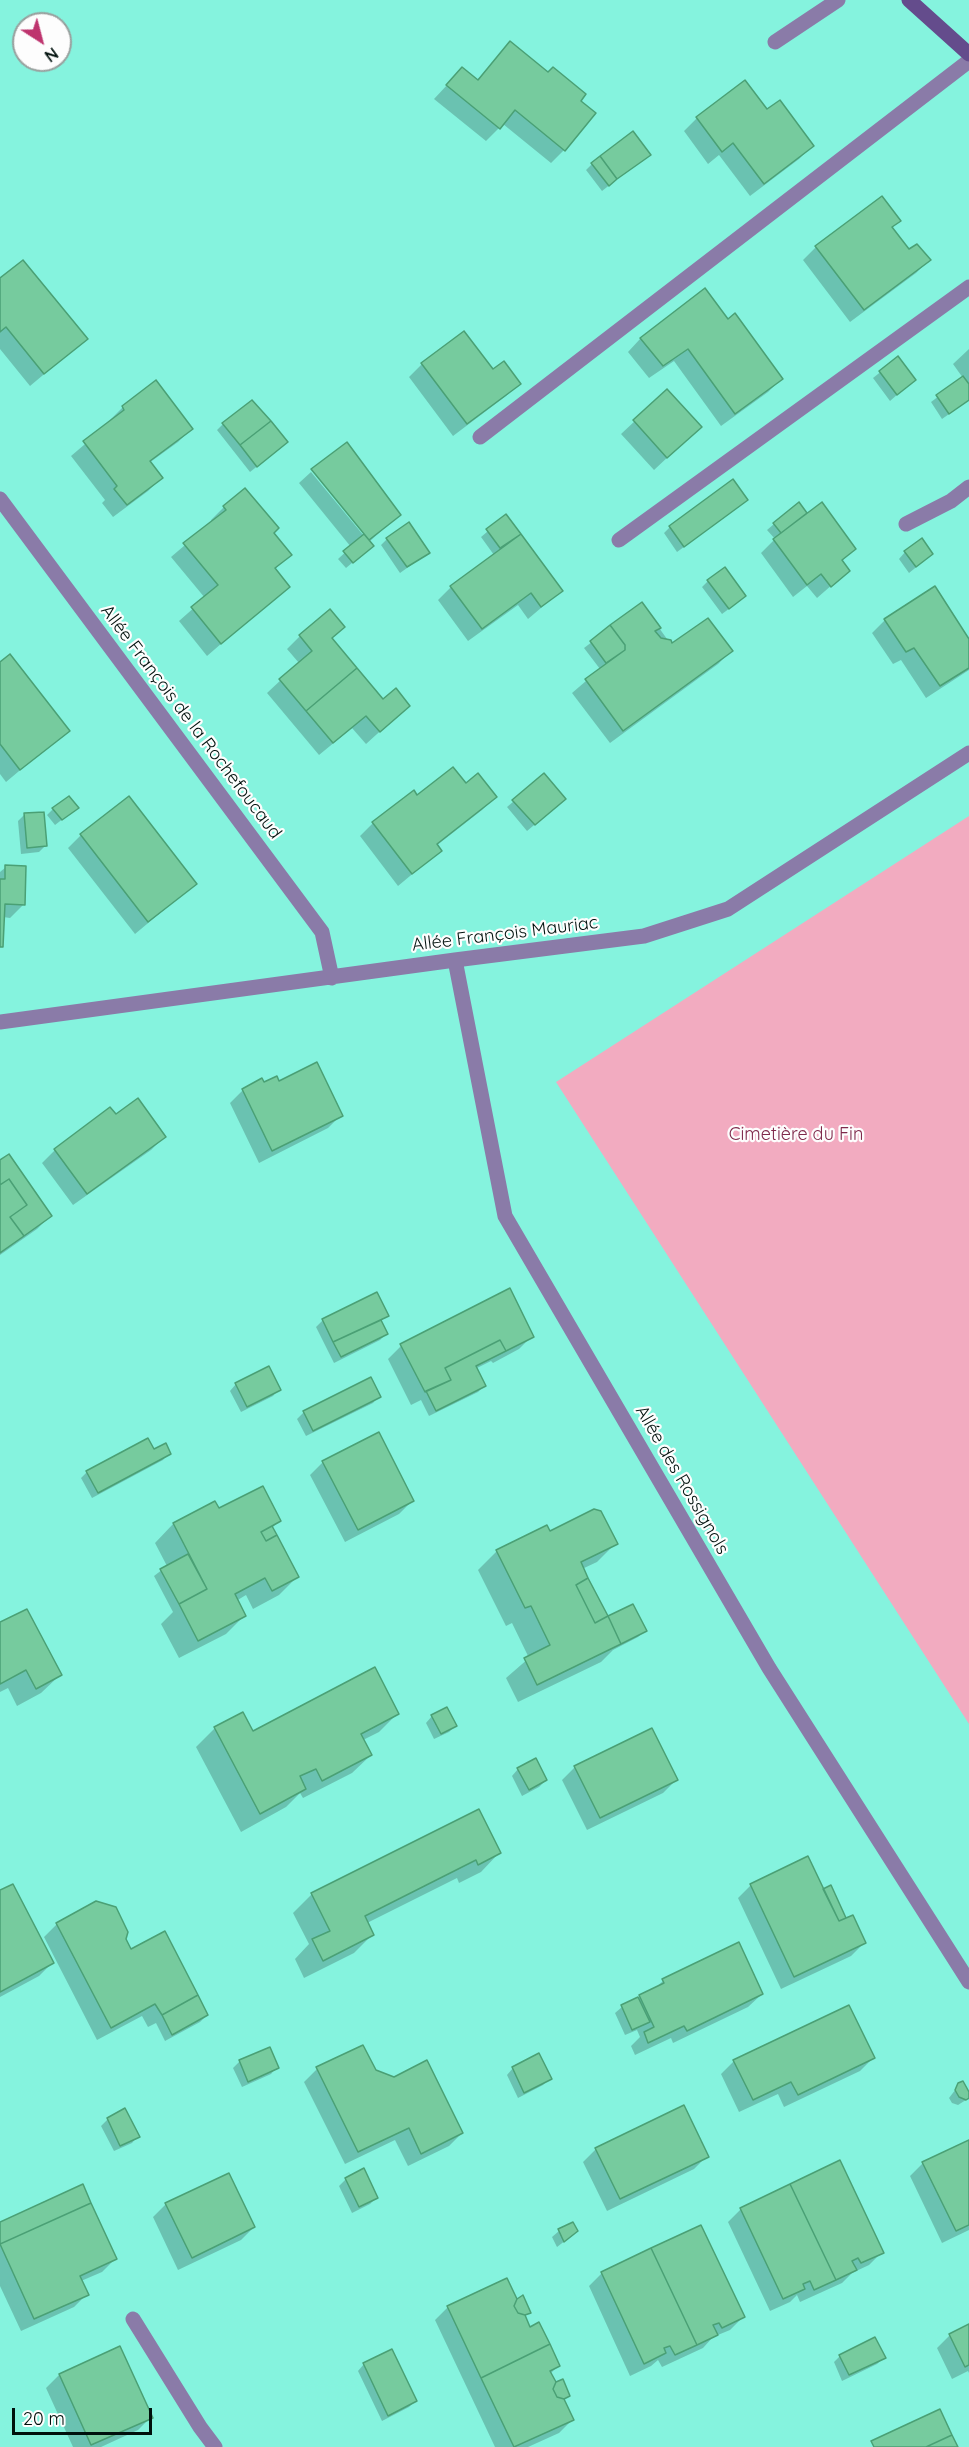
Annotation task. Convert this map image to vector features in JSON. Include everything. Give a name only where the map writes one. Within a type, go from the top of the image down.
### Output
[{"type":"street","points":[[775,42],[837,0]]},
{"type":"street","points":[[909,0],[969,54]]},
{"type":"street","points":[[480,437],[969,61]]},
{"type":"street","points":[[619,540],[969,287]]},
{"type":"street","points":[[906,524],[951,501],[969,487]]},
{"type":"street","name":"Allée François de la Rochefoucaud","points":[[0,499],[322,932],[332,978]]},
{"type":"street","name":"Allée François Mauriac","points":[[0,1022],[644,936],[728,909],[969,753]]},
{"type":"street","name":"Allée des Rossignols","points":[[455,960],[505,1216],[769,1668],[969,1982]]},
{"type":"street","points":[[133,2319],[200,2427],[215,2447]]},
{"type":"green space","name":"Cimetière du Fin","points":[[969,816],[969,1724],[556,1082]]},
{"type":"building","points":[[510,41],[548,72],[553,67],[586,94],[581,101],[596,113],[565,151],[515,110],[500,129],[446,85],[462,67],[478,80]]},
{"type":"building","points":[[745,80],[767,109],[780,100],[814,146],[764,184],[733,143],[722,152],[696,117]]},
{"type":"building","points":[[633,131],[651,155],[617,179],[600,156]]},
{"type":"building","points":[[600,156],[617,179],[609,186],[591,163]]},
{"type":"building","points":[[882,196],[901,221],[892,227],[909,249],[917,244],[931,260],[864,310],[815,246]]},
{"type":"building","points":[[23,260],[88,339],[44,374],[6,327],[0,332],[0,278]]},
{"type":"building","points":[[705,288],[728,319],[735,313],[783,379],[735,414],[688,349],[663,366],[640,338]]},
{"type":"building","points":[[464,331],[493,369],[504,361],[521,384],[467,424],[421,363]]},
{"type":"building","points":[[898,356],[916,380],[897,395],[879,371]]},
{"type":"building","points":[[963,376],[969,384],[969,400],[949,414],[936,395]]},
{"type":"building","points":[[156,380],[193,429],[150,461],[163,478],[127,505],[114,489],[117,486],[83,441],[124,410],[122,406]]},
{"type":"building","points":[[667,389],[702,427],[667,458],[633,420]]},
{"type":"building","points":[[252,400],[271,421],[240,445],[222,423]]},
{"type":"building","points":[[271,421],[288,442],[257,467],[240,445]]},
{"type":"building","points":[[347,442],[401,515],[369,540],[311,469]]},
{"type":"building","points":[[733,479],[748,500],[684,547],[669,526]]},
{"type":"building","points":[[245,488],[279,528],[274,533],[292,555],[275,568],[290,587],[221,644],[191,607],[218,585],[183,543],[226,510],[223,506]]},
{"type":"building","points":[[799,502],[807,513],[781,533],[773,523]]},
{"type":"building","points":[[822,502],[856,549],[842,560],[850,571],[831,587],[821,574],[807,585],[773,539]]},
{"type":"building","points":[[506,514],[521,534],[500,548],[486,529]]},
{"type":"building","points":[[409,522],[430,553],[407,567],[386,538]]},
{"type":"building","points":[[364,534],[374,546],[353,563],[343,551]]},
{"type":"building","points":[[521,534],[563,591],[541,607],[531,593],[482,629],[450,586]]},
{"type":"building","points":[[922,538],[933,554],[916,567],[904,551]]},
{"type":"building","points":[[725,567],[746,596],[729,609],[707,580]]},
{"type":"building","points":[[935,586],[969,639],[969,668],[940,686],[914,648],[906,652],[884,619]]},
{"type":"building","points":[[642,602],[661,628],[655,631],[661,638],[671,640],[672,643],[708,618],[733,651],[623,731],[585,679],[625,650],[625,645],[610,625]]},
{"type":"building","points":[[330,609],[345,627],[332,638],[357,668],[306,711],[279,679],[312,651],[299,635]]},
{"type":"building","points":[[610,625],[625,645],[625,650],[606,663],[590,641]]},
{"type":"building","points":[[10,654],[70,731],[20,770],[0,744],[0,662]]},
{"type":"building","points":[[357,668],[383,699],[396,688],[410,706],[380,732],[366,716],[333,743],[306,711]]},
{"type":"building","points":[[453,767],[466,783],[478,773],[497,797],[437,844],[442,851],[412,874],[372,822],[414,790],[417,795]]},
{"type":"building","points":[[544,773],[566,799],[535,825],[512,800]]},
{"type":"building","points":[[69,796],[79,808],[62,820],[52,808]]},
{"type":"building","points":[[129,796],[197,884],[148,922],[80,834]]},
{"type":"building","points":[[44,812],[47,846],[27,848],[24,813]]},
{"type":"building","points":[[5,865],[26,866],[25,905],[5,904],[3,947],[0,947],[0,879],[5,879]]},
{"type":"building","points":[[317,1062],[343,1116],[272,1151],[242,1089],[262,1078],[264,1082],[277,1076],[279,1081]]},
{"type":"building","points":[[138,1098],[166,1137],[87,1194],[54,1149],[110,1107],[116,1114]]},
{"type":"building","points":[[9,1154],[52,1216],[24,1236],[10,1217],[27,1205],[9,1179],[0,1185],[0,1160]]},
{"type":"building","points":[[9,1179],[27,1205],[10,1217],[24,1236],[0,1253],[0,1185]]},
{"type":"building","points":[[510,1288],[534,1337],[506,1351],[500,1340],[445,1368],[451,1380],[425,1392],[400,1344]]},
{"type":"building","points":[[377,1292],[389,1316],[333,1342],[322,1319]]},
{"type":"building","points":[[381,1320],[388,1334],[341,1357],[333,1342]]},
{"type":"building","points":[[500,1340],[506,1351],[476,1366],[486,1386],[436,1411],[426,1391],[451,1380],[445,1368]]},
{"type":"building","points":[[269,1366],[281,1390],[247,1407],[235,1383]]},
{"type":"building","points":[[371,1377],[381,1397],[313,1431],[303,1411]]},
{"type":"building","points":[[379,1432],[414,1501],[358,1530],[322,1461]]},
{"type":"building","points":[[148,1438],[154,1449],[166,1443],[171,1454],[98,1493],[86,1471]]},
{"type":"building","points":[[263,1486],[281,1521],[261,1532],[266,1541],[277,1535],[299,1577],[272,1591],[265,1578],[235,1594],[246,1616],[198,1641],[179,1604],[207,1589],[173,1523],[215,1501],[219,1508]]},
{"type":"building","points":[[594,1509],[601,1511],[618,1544],[581,1562],[588,1578],[576,1585],[595,1623],[608,1616],[621,1644],[537,1685],[524,1658],[550,1645],[531,1606],[525,1608],[496,1550],[547,1525],[550,1531]]},
{"type":"building","points":[[272,1526],[277,1535],[266,1541],[261,1532]]},
{"type":"building","points":[[188,1554],[207,1589],[179,1604],[160,1569]]},
{"type":"building","points":[[588,1578],[608,1616],[595,1623],[576,1585]]},
{"type":"building","points":[[633,1604],[647,1631],[621,1644],[608,1616]]},
{"type":"building","points":[[27,1609],[62,1675],[36,1689],[26,1670],[0,1684],[0,1622]]},
{"type":"building","points":[[375,1667],[399,1714],[361,1734],[372,1755],[322,1781],[316,1769],[300,1776],[306,1789],[260,1814],[214,1727],[243,1712],[253,1731]]},
{"type":"building","points":[[447,1707],[457,1726],[441,1734],[431,1715]]},
{"type":"building","points":[[652,1728],[678,1780],[600,1818],[574,1766]]},
{"type":"building","points":[[536,1758],[547,1780],[529,1790],[517,1768]]},
{"type":"building","points":[[479,1809],[501,1853],[478,1865],[476,1860],[365,1916],[374,1935],[323,1961],[312,1939],[330,1931],[311,1893]]},
{"type":"building","points":[[808,1856],[839,1921],[853,1915],[866,1943],[794,1977],[750,1884]]},
{"type":"building","points":[[13,1884],[54,1963],[0,1992],[0,1890]]},
{"type":"building","points":[[831,1885],[846,1918],[839,1921],[823,1889]]},
{"type":"building","points":[[96,1901],[116,1907],[128,1932],[126,1939],[131,1949],[165,1931],[198,1995],[162,2015],[155,2004],[111,2028],[56,1923]]},
{"type":"building","points":[[739,1942],[763,1994],[687,2031],[684,2026],[648,2043],[644,2032],[654,2027],[639,1995],[664,1983],[662,1979]]},
{"type":"building","points":[[198,1995],[208,2015],[172,2035],[162,2015]]},
{"type":"building","points":[[638,1997],[650,2022],[632,2030],[621,2005]]},
{"type":"building","points":[[849,2005],[875,2058],[798,2095],[791,2082],[753,2100],[733,2060]]},
{"type":"building","points":[[363,2045],[376,2070],[394,2077],[427,2060],[463,2133],[421,2154],[409,2128],[358,2152],[316,2067]]},
{"type":"building","points":[[270,2047],[279,2068],[248,2082],[239,2060]]},
{"type":"building","points":[[539,2053],[552,2079],[524,2093],[512,2067]]},
{"type":"building","points":[[963,2081],[969,2092],[969,2098],[966,2100],[959,2097],[955,2090],[958,2083]]},
{"type":"building","points":[[684,2105],[709,2157],[620,2199],[595,2148]]},
{"type":"building","points":[[125,2108],[140,2137],[120,2146],[107,2118]]},
{"type":"building","points":[[969,2140],[969,2225],[956,2231],[922,2162]]},
{"type":"building","points":[[840,2160],[884,2253],[861,2263],[858,2258],[852,2261],[857,2270],[836,2280],[790,2184]]},
{"type":"building","points":[[364,2168],[378,2198],[359,2207],[345,2178]]},
{"type":"building","points":[[229,2173],[255,2227],[192,2258],[165,2203]]},
{"type":"building","points":[[83,2184],[91,2203],[0,2244],[0,2222]]},
{"type":"building","points":[[790,2184],[836,2280],[814,2290],[810,2281],[803,2284],[805,2289],[783,2299],[740,2208]]},
{"type":"building","points":[[91,2203],[117,2259],[80,2276],[89,2295],[34,2319],[0,2244]]},
{"type":"building","points":[[573,2222],[578,2231],[564,2242],[558,2229]]},
{"type":"building","points":[[701,2225],[745,2317],[722,2328],[719,2323],[713,2325],[718,2335],[697,2345],[651,2248]]},
{"type":"building","points":[[651,2248],[697,2345],[675,2355],[670,2346],[664,2348],[666,2353],[644,2364],[601,2272]]},
{"type":"building","points":[[507,2278],[517,2299],[514,2306],[518,2313],[525,2315],[530,2327],[539,2322],[550,2344],[481,2378],[447,2306]]},
{"type":"building","points":[[523,2295],[531,2313],[525,2315],[518,2313],[514,2306],[517,2299]]},
{"type":"building","points":[[969,2324],[969,2365],[965,2367],[949,2334]]},
{"type":"building","points":[[875,2337],[886,2358],[849,2375],[839,2355]]},
{"type":"building","points":[[550,2344],[560,2366],[550,2371],[556,2382],[553,2389],[557,2397],[564,2399],[574,2420],[514,2447],[481,2378]]},
{"type":"building","points":[[120,2346],[153,2418],[91,2445],[59,2374]]},
{"type":"building","points":[[392,2349],[417,2401],[388,2416],[363,2363]]},
{"type":"building","points":[[563,2379],[570,2396],[564,2399],[557,2397],[553,2389],[556,2382]]},
{"type":"building","points":[[940,2409],[952,2435],[926,2447],[874,2447],[871,2441]]},
{"type":"building","points":[[952,2435],[958,2447],[926,2447]]}]
